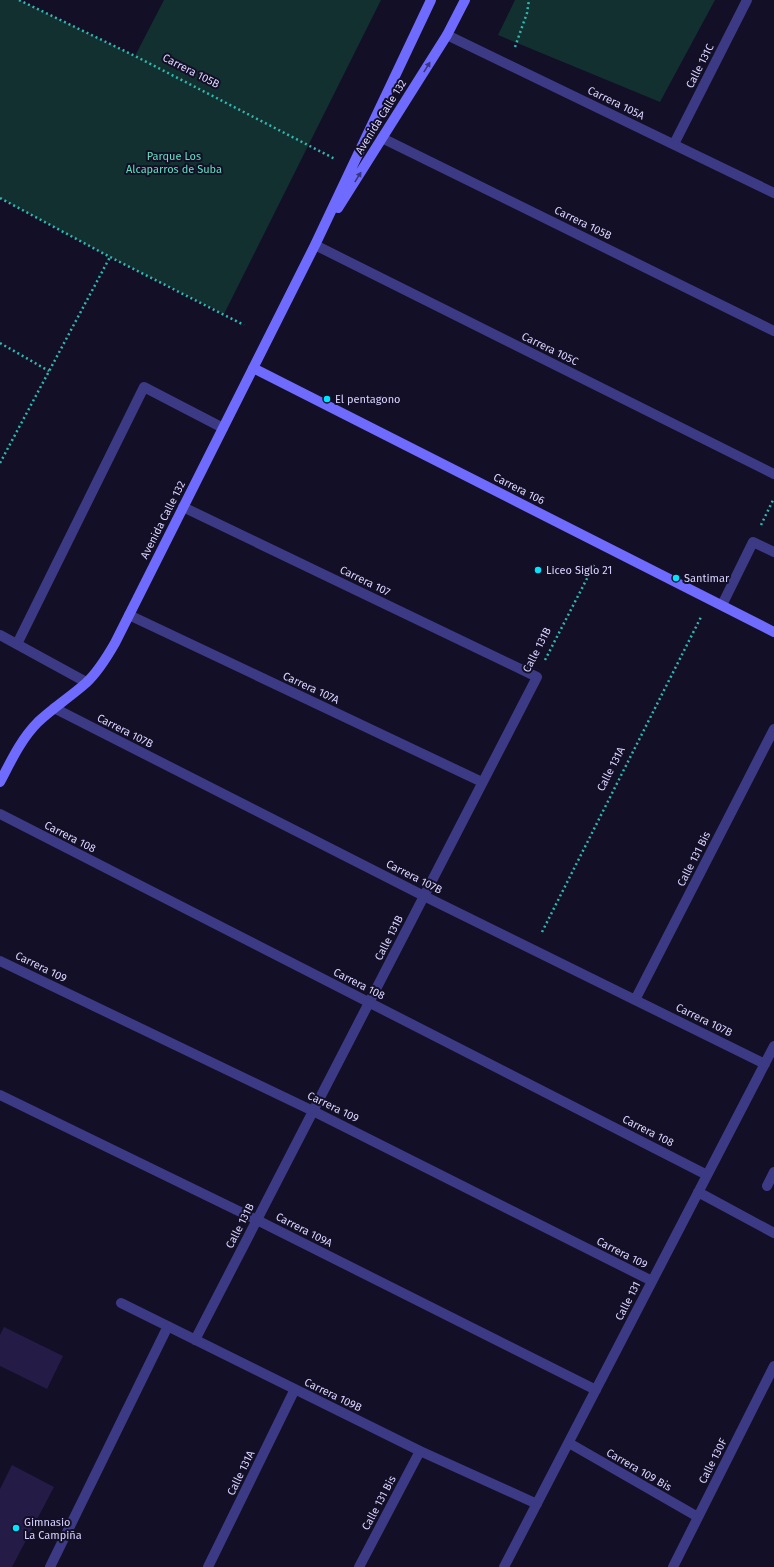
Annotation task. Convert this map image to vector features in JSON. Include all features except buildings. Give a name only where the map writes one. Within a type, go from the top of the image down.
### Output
[{"type":"main road","name":"Avenida Calle 132","points":[[0,782],[16,752],[38,723],[86,682],[108,656],[314,245],[431,0]]},
{"type":"main road","name":"Avenida Calle 132","points":[[314,245],[447,35],[465,0]]},
{"type":"main road","name":"Carrera 106","points":[[253,368],[774,632]]},
{"type":"street","name":"Calle 131C","points":[[674,144],[747,0]]},
{"type":"street","name":"Carrera 105A","points":[[447,35],[510,64],[774,193]]},
{"type":"street","name":"Carrera 105B","points":[[382,138],[774,331]]},
{"type":"street","name":"Carrera 105C","points":[[314,245],[774,474]]},
{"type":"street","points":[[17,644],[144,388],[223,428]]},
{"type":"street","name":"Carrera 107","points":[[183,507],[536,676]]},
{"type":"street","points":[[722,605],[753,542],[774,552]]},
{"type":"street","name":"Carrera 107A","points":[[129,615],[482,782]]},
{"type":"street","points":[[0,635],[86,682]]},
{"type":"street","name":"Calle 131B","points":[[195,1340],[370,1003],[536,676]]},
{"type":"street","name":"Carrera 107B","points":[[54,708],[424,896],[765,1064]]},
{"type":"street","name":"Calle 131 Bis","points":[[636,1000],[774,729]]},
{"type":"street","name":"Carrera 108","points":[[0,814],[707,1175]]},
{"type":"street","name":"Carrera 109","points":[[0,961],[313,1111],[652,1281]]},
{"type":"street","name":"Calle 131","points":[[504,1567],[774,1046]]},
{"type":"street","name":"Carrera 109A","points":[[0,1095],[257,1220],[596,1390]]},
{"type":"street","points":[[767,1186],[774,1172]]},
{"type":"street","points":[[698,1192],[774,1233]]},
{"type":"street","name":"Carrera 109B","points":[[121,1303],[420,1451],[537,1504]]},
{"type":"street","points":[[50,1567],[168,1326]]},
{"type":"street","name":"Calle 130F","points":[[673,1567],[774,1366]]},
{"type":"street","name":"Calle 131A","points":[[208,1567],[295,1389]]},
{"type":"street","name":"Carrera 109 Bis","points":[[569,1443],[698,1517]]},
{"type":"street","name":"Calle 131 Bis","points":[[359,1567],[420,1451]]},
{"type":"path","name":"Carrera 105B","points":[[19,0],[136,56],[351,167]]},
{"type":"path","points":[[510,64],[527,13],[529,0]]},
{"type":"path","points":[[0,198],[110,257],[244,325]]},
{"type":"path","points":[[0,463],[110,257]]},
{"type":"path","points":[[0,343],[49,371]]},
{"type":"path","points":[[753,542],[774,498]]},
{"type":"path","name":"Calle 131B","points":[[536,676],[604,546]]},
{"type":"path","name":"Calle 131A","points":[[533,949],[710,599]]},
{"type":"green space","name":"Parque Los Alcaparros de Suba","points":[[0,0],[19,0],[135,56],[164,0],[381,0],[224,314],[110,257],[0,198]]},
{"type":"green space","points":[[515,0],[715,0],[660,102],[498,35]]},
{"type":"place","name":"El pentagono","points":[[327,399]]},
{"type":"place","name":"Liceo Siglo 21","points":[[538,570]]},
{"type":"place","name":"Santimar","points":[[676,578]]},
{"type":"place","name":"Gimnasio La Campiña","points":[[16,1528]]}]
